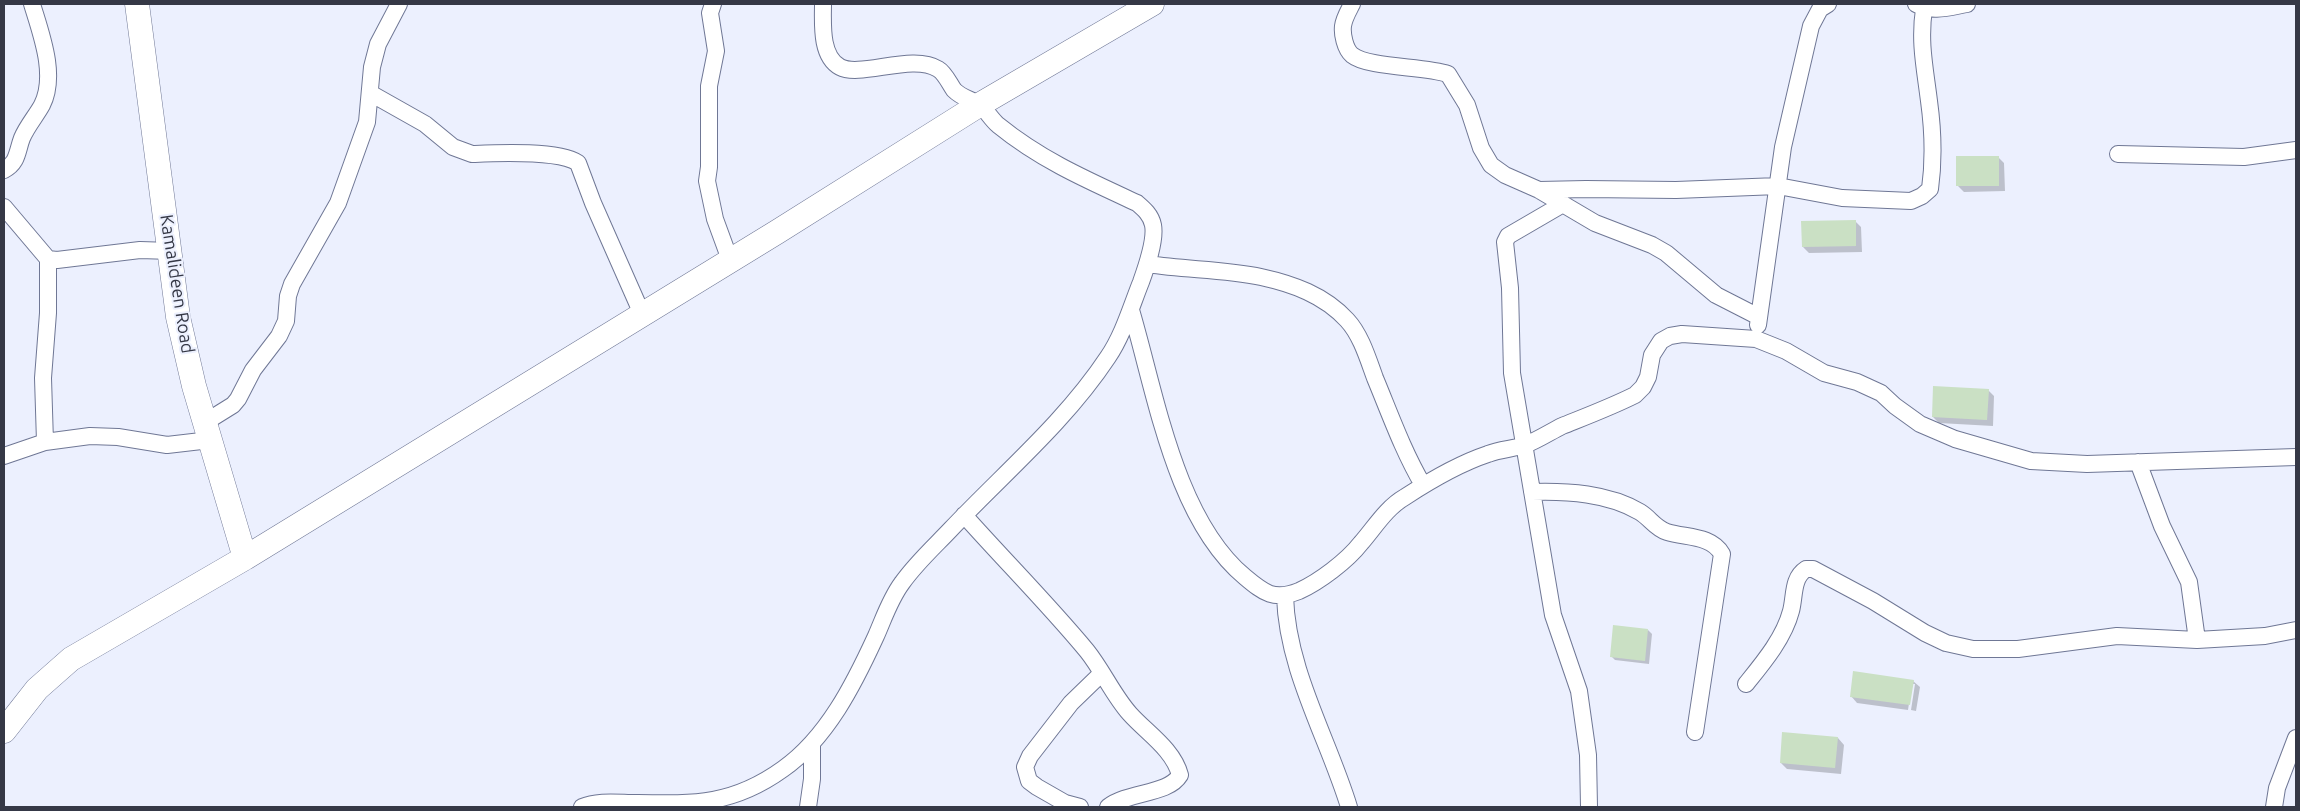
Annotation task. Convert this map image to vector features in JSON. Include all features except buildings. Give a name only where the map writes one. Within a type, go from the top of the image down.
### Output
[{"type":"street","points":[[4,170],[16,160],[22,137],[42,104],[46,89],[48,71],[32,4]]},
{"type":"street","name":"Kamalideen Road","points":[[138,4],[178,317],[207,432],[245,558]]},
{"type":"street","points":[[4,456],[45,442],[90,436],[118,437],[167,445],[207,432],[233,405],[254,370],[279,336],[286,321],[288,296],[295,278],[338,203],[367,122],[372,68],[378,44],[399,4]]},
{"type":"street","points":[[713,4],[710,13],[716,51],[708,86],[709,167],[707,181],[715,219],[730,260]]},
{"type":"street","points":[[582,807],[607,803],[686,804],[723,800],[762,784],[800,757],[836,711],[860,670],[887,609],[902,583],[964,515],[1014,467],[1093,378],[1109,355],[1131,310],[1148,264],[1153,226],[1147,212],[1137,203],[1035,154],[996,124],[979,105],[966,100],[954,90],[939,70],[926,64],[856,69],[841,68],[830,58],[825,40],[823,4]]},
{"type":"street","points":[[4,731],[37,689],[71,659],[245,558],[979,105],[1152,4]]},
{"type":"street","points":[[1352,4],[1343,25],[1344,39],[1352,54],[1365,61],[1435,70],[1448,74],[1467,105],[1481,148],[1491,165],[1504,175],[1539,190],[1595,223],[1652,245],[1666,253],[1716,295],[1759,317]]},
{"type":"street","points":[[1756,340],[1783,147],[1811,26],[1820,9],[1828,4]]},
{"type":"street","points":[[1539,190],[1586,188],[1676,190],[1778,186],[1842,198],[1911,200],[1922,196],[1930,190],[1932,130],[1920,34],[1919,6],[1967,4]]},
{"type":"street","points":[[370,93],[425,124],[462,152],[472,154],[543,155],[568,158],[578,163],[593,203],[642,314]]},
{"type":"street","points":[[2118,154],[2244,157],[2296,150]]},
{"type":"street","points":[[1563,204],[1515,231],[1504,242],[1510,288],[1512,373],[1553,615],[1579,691],[1588,755],[1589,807]]},
{"type":"street","points":[[4,207],[48,260],[48,313],[43,378],[45,442]]},
{"type":"street","points":[[48,260],[140,250],[171,251]]},
{"type":"street","points":[[1148,264],[1183,269],[1224,270],[1260,277],[1292,284],[1324,299],[1349,321],[1363,347],[1402,444],[1423,485]]},
{"type":"street","points":[[1131,310],[1166,436],[1186,491],[1206,531],[1236,570],[1257,588],[1273,596],[1285,596],[1300,590],[1324,576],[1360,544],[1375,524],[1397,502],[1449,470],[1490,453],[1525,444],[1635,395],[1644,387],[1652,355],[1661,341],[1670,336],[1682,334],[1756,340],[1786,350],[1824,373],[1858,382],[1881,393],[1920,424],[1990,451],[2031,461],[2087,464],[2296,457]]},
{"type":"street","points":[[2138,462],[2162,526],[2190,582],[2197,640]]},
{"type":"street","points":[[1532,492],[1571,491],[1613,502],[1641,512],[1657,528],[1705,540],[1717,546],[1722,554],[1695,732]]},
{"type":"street","points":[[964,515],[1069,630],[1130,714],[1167,752],[1180,775],[1176,781],[1164,788],[1125,797],[1108,807]]},
{"type":"street","points":[[1746,684],[1786,625],[1791,611],[1797,577],[1806,569],[1812,569],[1859,594],[1925,633],[1962,648],[2018,649],[2117,636],[2197,640],[2265,636],[2296,630]]},
{"type":"street","points":[[1285,596],[1286,617],[1292,647],[1349,807]]},
{"type":"street","points":[[1080,807],[1065,803],[1038,788],[1029,781],[1025,767],[1030,756],[1071,703],[1102,673]]},
{"type":"street","points":[[2274,807],[2277,788],[2296,738]]},
{"type":"street","points":[[808,807],[812,779],[812,744]]}]
